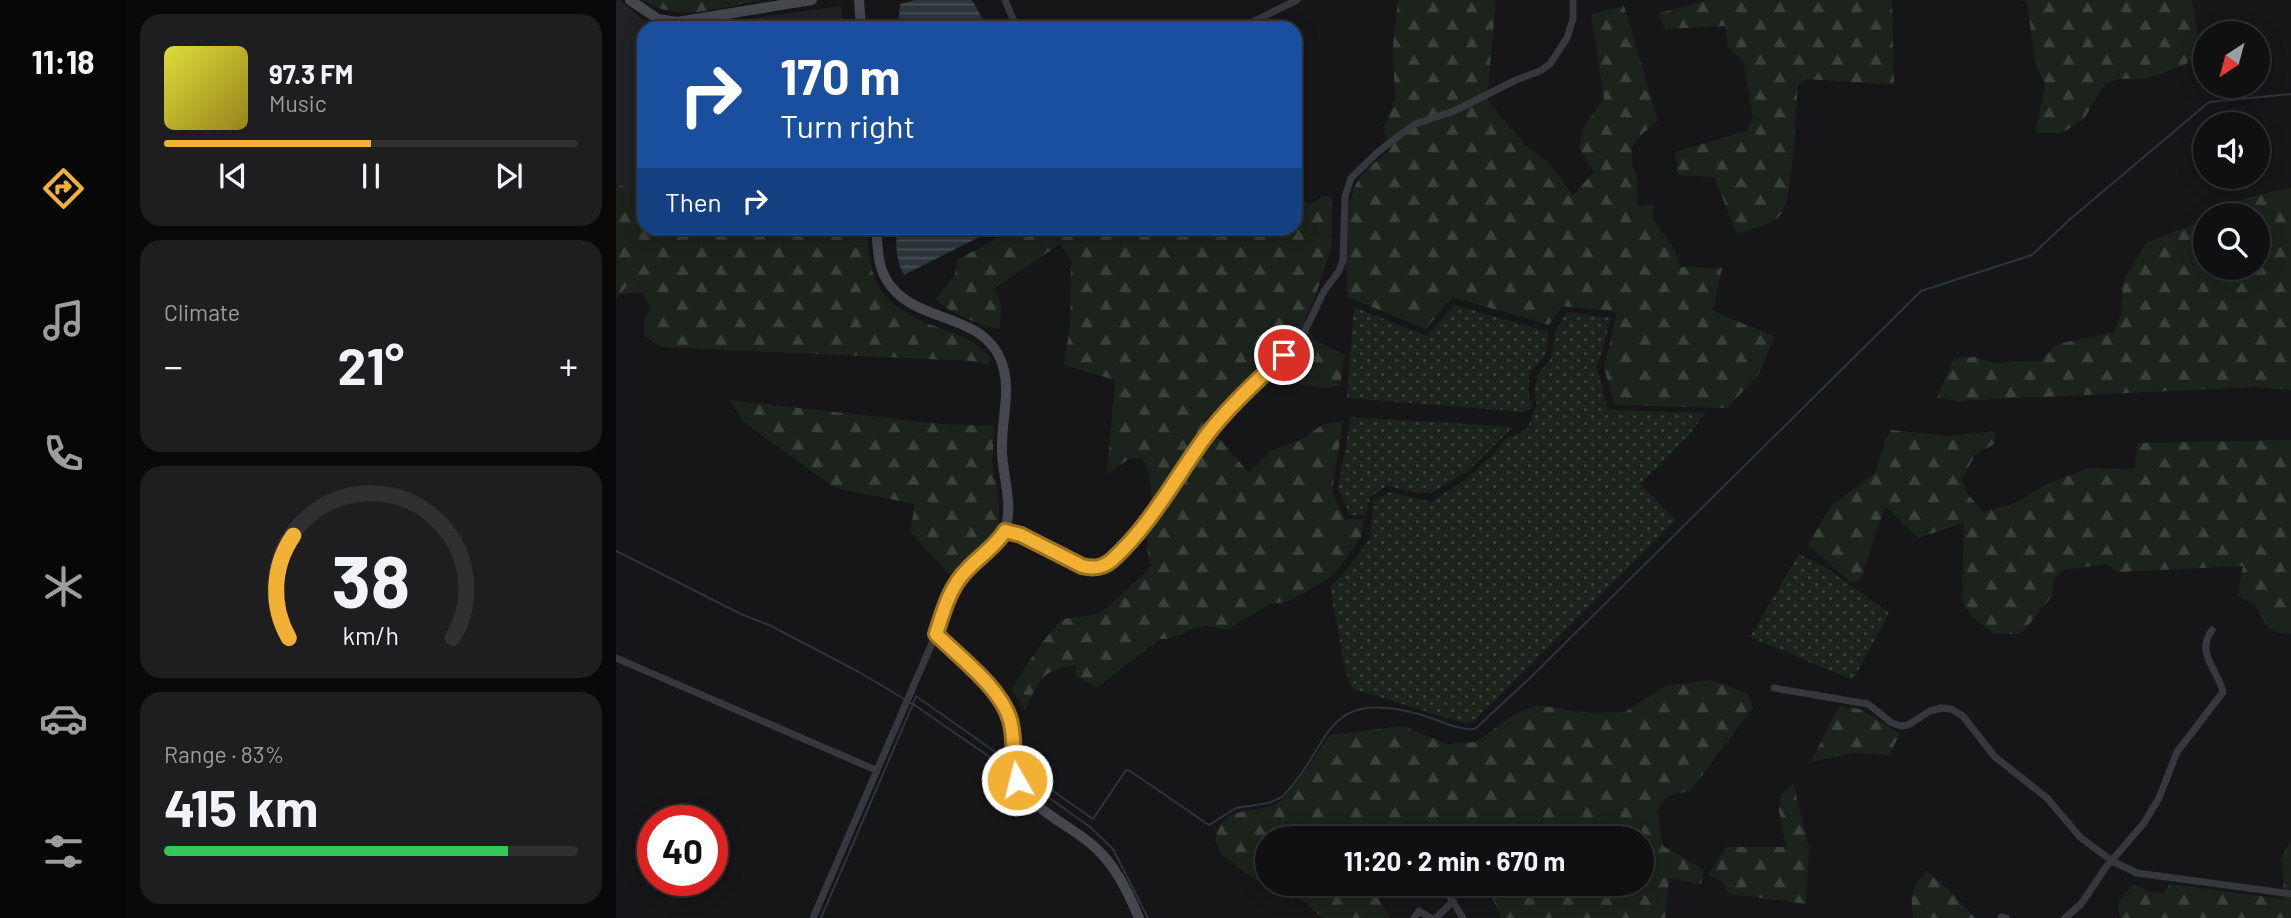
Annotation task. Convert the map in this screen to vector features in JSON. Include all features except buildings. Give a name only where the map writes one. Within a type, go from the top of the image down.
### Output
[{"type":"street","points":[[630,0],[658,19],[671,21]]},
{"type":"street","points":[[683,21],[812,0]]},
{"type":"street","points":[[859,0],[860,21]]},
{"type":"street","points":[[1005,0],[1014,21]]},
{"type":"street","points":[[1254,21],[1297,0]]},
{"type":"street","points":[[1005,531],[1021,535],[1092,569],[1103,567],[1112,560],[1150,515],[1209,433],[1243,392],[1303,335],[1324,291],[1339,271],[1343,260],[1345,197],[1351,178],[1379,151],[1415,124],[1454,111],[1550,64],[1567,38],[1573,19],[1573,0]]},
{"type":"street","points":[[813,918],[910,697],[954,588],[965,571],[997,543],[1005,531],[1008,502],[1002,450],[1005,379],[997,352],[989,340],[972,329],[910,304],[897,294],[886,279],[879,261],[877,235]]},
{"type":"street","points":[[2065,918],[2081,904],[2106,867],[2144,823],[2159,798],[2177,752],[2223,692],[2206,651],[2207,638],[2213,630]]},
{"type":"street","points":[[936,634],[1003,703],[1011,721],[1013,766],[1023,790],[1104,856],[1121,878],[1139,918]]},
{"type":"street","points":[[616,658],[876,770]]},
{"type":"street","points":[[1774,688],[1868,705],[1900,726],[1908,725],[1930,711],[1951,709],[1963,716],[1994,756],[2047,798],[2080,836],[2112,861],[2137,873],[2291,894]]},
{"type":"street","points":[[1450,896],[1463,918]]},
{"type":"street","points":[[1415,912],[1433,918],[1453,901]]},
{"type":"street","points":[[2001,917],[2006,918]]},
{"type":"shaded area","points":[[621,0],[640,18],[648,21],[637,21],[637,235],[674,235],[865,279],[616,294],[616,1]]},
{"type":"shaded area","points":[[916,0],[972,0],[984,21],[899,21],[900,4]]},
{"type":"shaded area","points":[[841,6],[842,21],[732,21]]},
{"type":"shaded area","points":[[897,235],[983,235],[904,275],[896,246]]},
{"type":"green space","points":[[643,0],[761,0],[700,12],[685,12],[657,7]]},
{"type":"green space","points":[[1398,0],[1496,0],[1487,100],[1525,145],[1548,162],[1573,195],[1594,172],[1579,148],[1584,126],[1604,99],[1591,14],[1624,6],[1658,121],[1643,133],[1632,147],[1632,163],[1638,181],[1637,206],[1654,205],[1656,223],[1673,248],[1680,267],[1722,268],[1713,310],[1775,337],[1758,375],[1727,408],[1615,405],[1604,368],[1617,312],[1562,306],[1549,325],[1452,297],[1426,329],[1347,297],[1346,234],[1350,201],[1362,175],[1390,150],[1383,128],[1395,101],[1393,45]]},
{"type":"green space","points":[[1708,0],[1892,0],[1894,85],[1808,79],[1798,85],[1789,190],[1781,214],[1773,221],[1737,234],[1714,177],[1678,175],[1675,152],[1746,131],[1753,118],[1743,61],[1728,47],[1726,26],[1665,29],[1659,13]]},
{"type":"green space","points":[[2018,0],[2192,0],[2195,21],[2193,21],[2193,56],[2186,64],[2150,78],[2119,79],[2105,84],[2084,119],[2062,133],[2036,133],[2045,84],[2035,62],[2027,2]]},
{"type":"green space","points":[[616,184],[637,195],[637,235],[868,235],[873,272],[883,293],[892,303],[920,320],[974,343],[991,359],[988,364],[971,361],[661,347],[644,335],[644,321],[651,308],[638,285],[628,284],[616,299]]},
{"type":"green space","points":[[2291,188],[2291,390],[2256,387],[1956,401],[1937,398],[1954,358],[1975,357],[1993,363],[2040,361],[2057,344],[2114,332],[2121,313],[2123,281],[2147,242],[2193,224],[2193,280],[2270,280],[2270,203],[2233,203]]},
{"type":"green space","points":[[1324,195],[1332,198],[1332,246],[1304,321],[1314,339],[1345,355],[1340,386],[1324,388],[1300,384],[1285,372],[1263,365],[1204,421],[1249,473],[1272,450],[1299,441],[1322,425],[1343,421],[1332,492],[1345,519],[1364,519],[1361,537],[1333,576],[1290,601],[1270,604],[1226,630],[1205,626],[1160,639],[1096,688],[1075,675],[1076,665],[1055,670],[1038,684],[1025,710],[1012,690],[1035,653],[1062,619],[1094,615],[1107,608],[1152,566],[1147,541],[1151,484],[1148,470],[1141,458],[1129,459],[1107,474],[1115,380],[1064,365],[1070,326],[1071,260],[1060,244],[995,288],[1001,306],[1000,329],[965,318],[936,298],[955,275],[957,260],[1003,235],[1302,235],[1302,200],[1311,204]]},
{"type":"green space","points":[[1454,305],[1549,332],[1545,355],[1529,375],[1529,398],[1533,406],[1525,412],[1347,398],[1354,307],[1427,336]]},
{"type":"green space","points":[[1567,312],[1611,318],[1597,368],[1608,410],[1705,413],[1689,435],[1640,484],[1676,520],[1472,723],[1464,723],[1353,689],[1345,669],[1330,587],[1370,538],[1373,501],[1389,492],[1431,502],[1467,478],[1495,453],[1506,439],[1528,427],[1537,405],[1535,390],[1538,374],[1551,359],[1555,332]]},
{"type":"green space","points":[[729,400],[941,424],[995,426],[992,461],[999,502],[999,528],[992,542],[964,567],[949,574],[910,532],[915,504],[835,488],[745,423]]},
{"type":"green space","points":[[1351,417],[1513,427],[1468,471],[1431,493],[1387,486],[1370,497],[1366,515],[1350,515],[1338,489]]},
{"type":"green space","points":[[1891,430],[1948,436],[1996,431],[1994,444],[1975,455],[1962,479],[1967,493],[1983,512],[2015,503],[2049,483],[2089,468],[2135,469],[2137,443],[2291,440],[2291,634],[2269,628],[2258,610],[2238,596],[2243,566],[2118,572],[2106,564],[2064,570],[2055,578],[2052,596],[2021,634],[1994,634],[1972,617],[1962,600],[1964,523],[1918,538],[1885,506],[1861,579],[1851,583],[1808,545],[1831,506],[1875,473]]},
{"type":"green space","points":[[1799,554],[1825,567],[1889,613],[1853,680],[1750,637]]},
{"type":"green space","points":[[1711,680],[1747,693],[1753,708],[1690,791],[1669,795],[1657,810],[1663,846],[1704,870],[1701,884],[1669,878],[1665,918],[1501,918],[1491,896],[1654,896],[1654,826],[1255,826],[1255,879],[1222,855],[1215,841],[1219,828],[1232,815],[1269,806],[1284,798],[1330,735],[1403,726],[1447,744],[1476,742],[1512,716],[1536,705],[1590,713],[1625,712],[1665,686]]},
{"type":"green space","points":[[1839,706],[1860,709],[1900,734],[1889,755],[1851,753],[1811,762]]},
{"type":"green space","points":[[1793,783],[1809,848],[1806,904],[1729,894],[1721,880],[1709,873],[1726,847],[1786,847],[1779,810],[1781,795]]},
{"type":"green space","points":[[2291,840],[2291,918],[2121,918],[2119,904],[2133,885],[2141,886],[2147,892],[2164,893],[2170,884],[2282,899],[2284,881],[2281,858]]},
{"type":"green space","points":[[1927,871],[1975,918],[1914,918],[1913,893]]},
{"type":"green space","points":[[1294,896],[1380,896],[1379,899],[1390,918],[1323,918]]},
{"type":"waterway","points":[[1019,767],[1093,819],[1126,770],[1130,771],[1209,825],[1236,808],[1269,803],[1282,797],[1299,777],[1333,726],[1346,715],[1363,709],[1386,708],[1418,714],[1461,728],[1475,729],[1530,678],[1921,291],[2032,255],[2068,221],[2209,102],[2291,94]]},
{"type":"waterway","points":[[616,551],[741,614],[769,625],[906,700]]},
{"type":"waterway","points":[[911,703],[913,704],[916,696],[1008,761]]},
{"type":"waterway","points":[[821,918],[913,704],[1010,771]]},
{"type":"waterway","points":[[1023,779],[1090,827],[1113,849],[1148,918]]},
{"type":"route","points":[[1017,780],[1013,766],[1011,721],[1003,703],[936,634],[954,588],[965,571],[997,543],[1005,531],[1021,535],[1082,566],[1092,569],[1103,567],[1137,532],[1209,433],[1243,392],[1284,355]]}]
